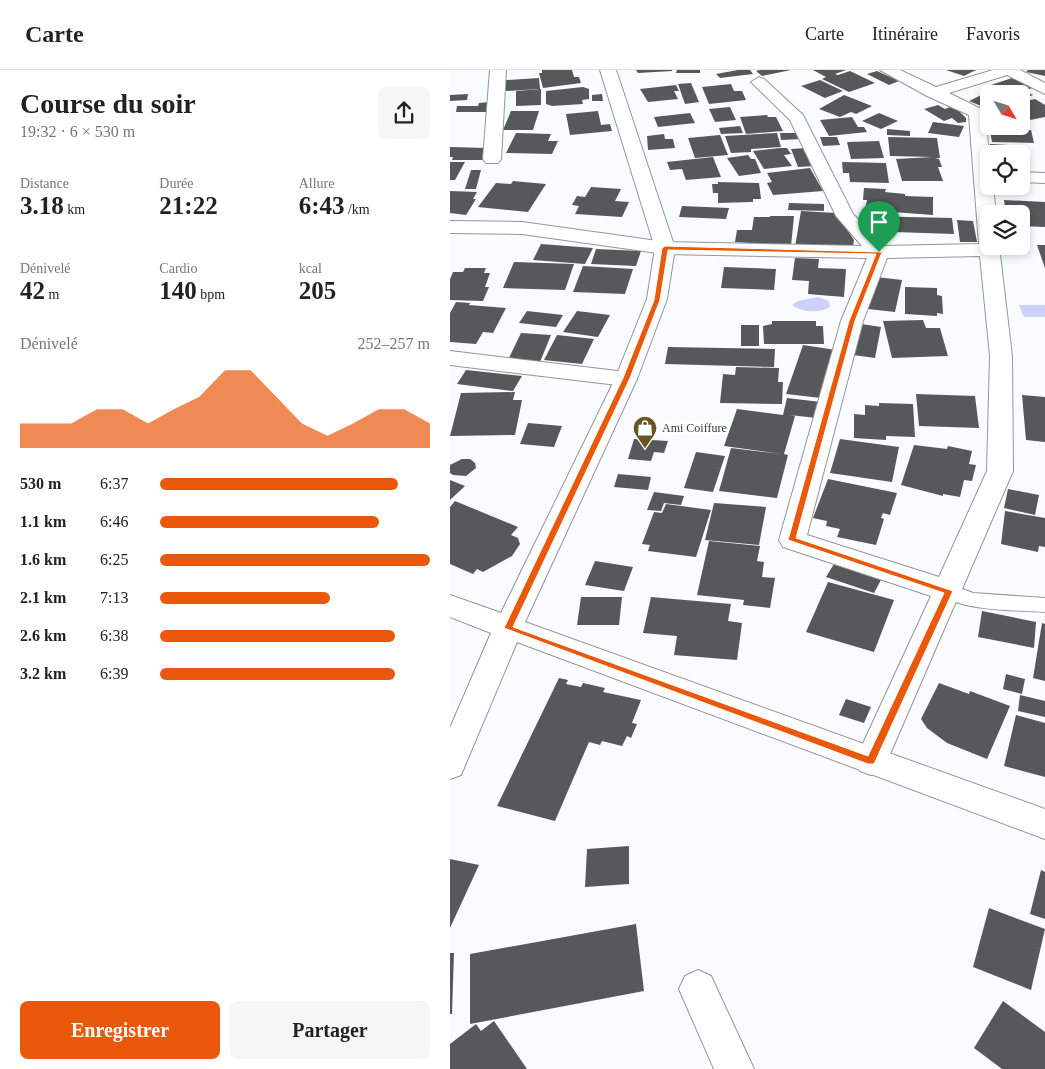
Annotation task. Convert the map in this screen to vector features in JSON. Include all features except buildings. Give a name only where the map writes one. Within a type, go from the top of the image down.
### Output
[{"type":"street","points":[[492,159],[498,70]]},
{"type":"street","points":[[450,765],[508,628],[626,378],[657,300],[665,248],[608,70]]},
{"type":"street","points":[[888,70],[976,113],[981,145]]},
{"type":"street","points":[[933,93],[1009,70],[1045,89]]},
{"type":"street","points":[[759,82],[797,118],[845,216],[879,252]]},
{"type":"street","points":[[1030,177],[1045,178]]},
{"type":"street","points":[[450,227],[522,228],[665,248],[879,252],[980,247]]},
{"type":"street","points":[[879,252],[852,321],[792,540],[949,591]]},
{"type":"street","points":[[871,761],[949,591],[1000,471],[1002,356],[990,255]]},
{"type":"street","points":[[450,358],[626,378]]},
{"type":"street","points":[[450,606],[1045,824]]},
{"type":"street","points":[[698,989],[734,1069]]},
{"type":"lane","points":[[949,591],[971,600],[1045,605]]},
{"type":"water","points":[[818,297],[829,301],[830,307],[821,311],[811,311],[792,305],[798,301]]},
{"type":"water","points":[[1019,305],[1045,305],[1045,317],[1024,317]]},
{"type":"place","name":"Ami Coiffure","points":[[645,449]]},
{"type":"route","points":[[665,248],[879,252],[852,321],[792,540],[949,591],[871,761],[508,628],[626,378],[657,300],[665,248]]}]
